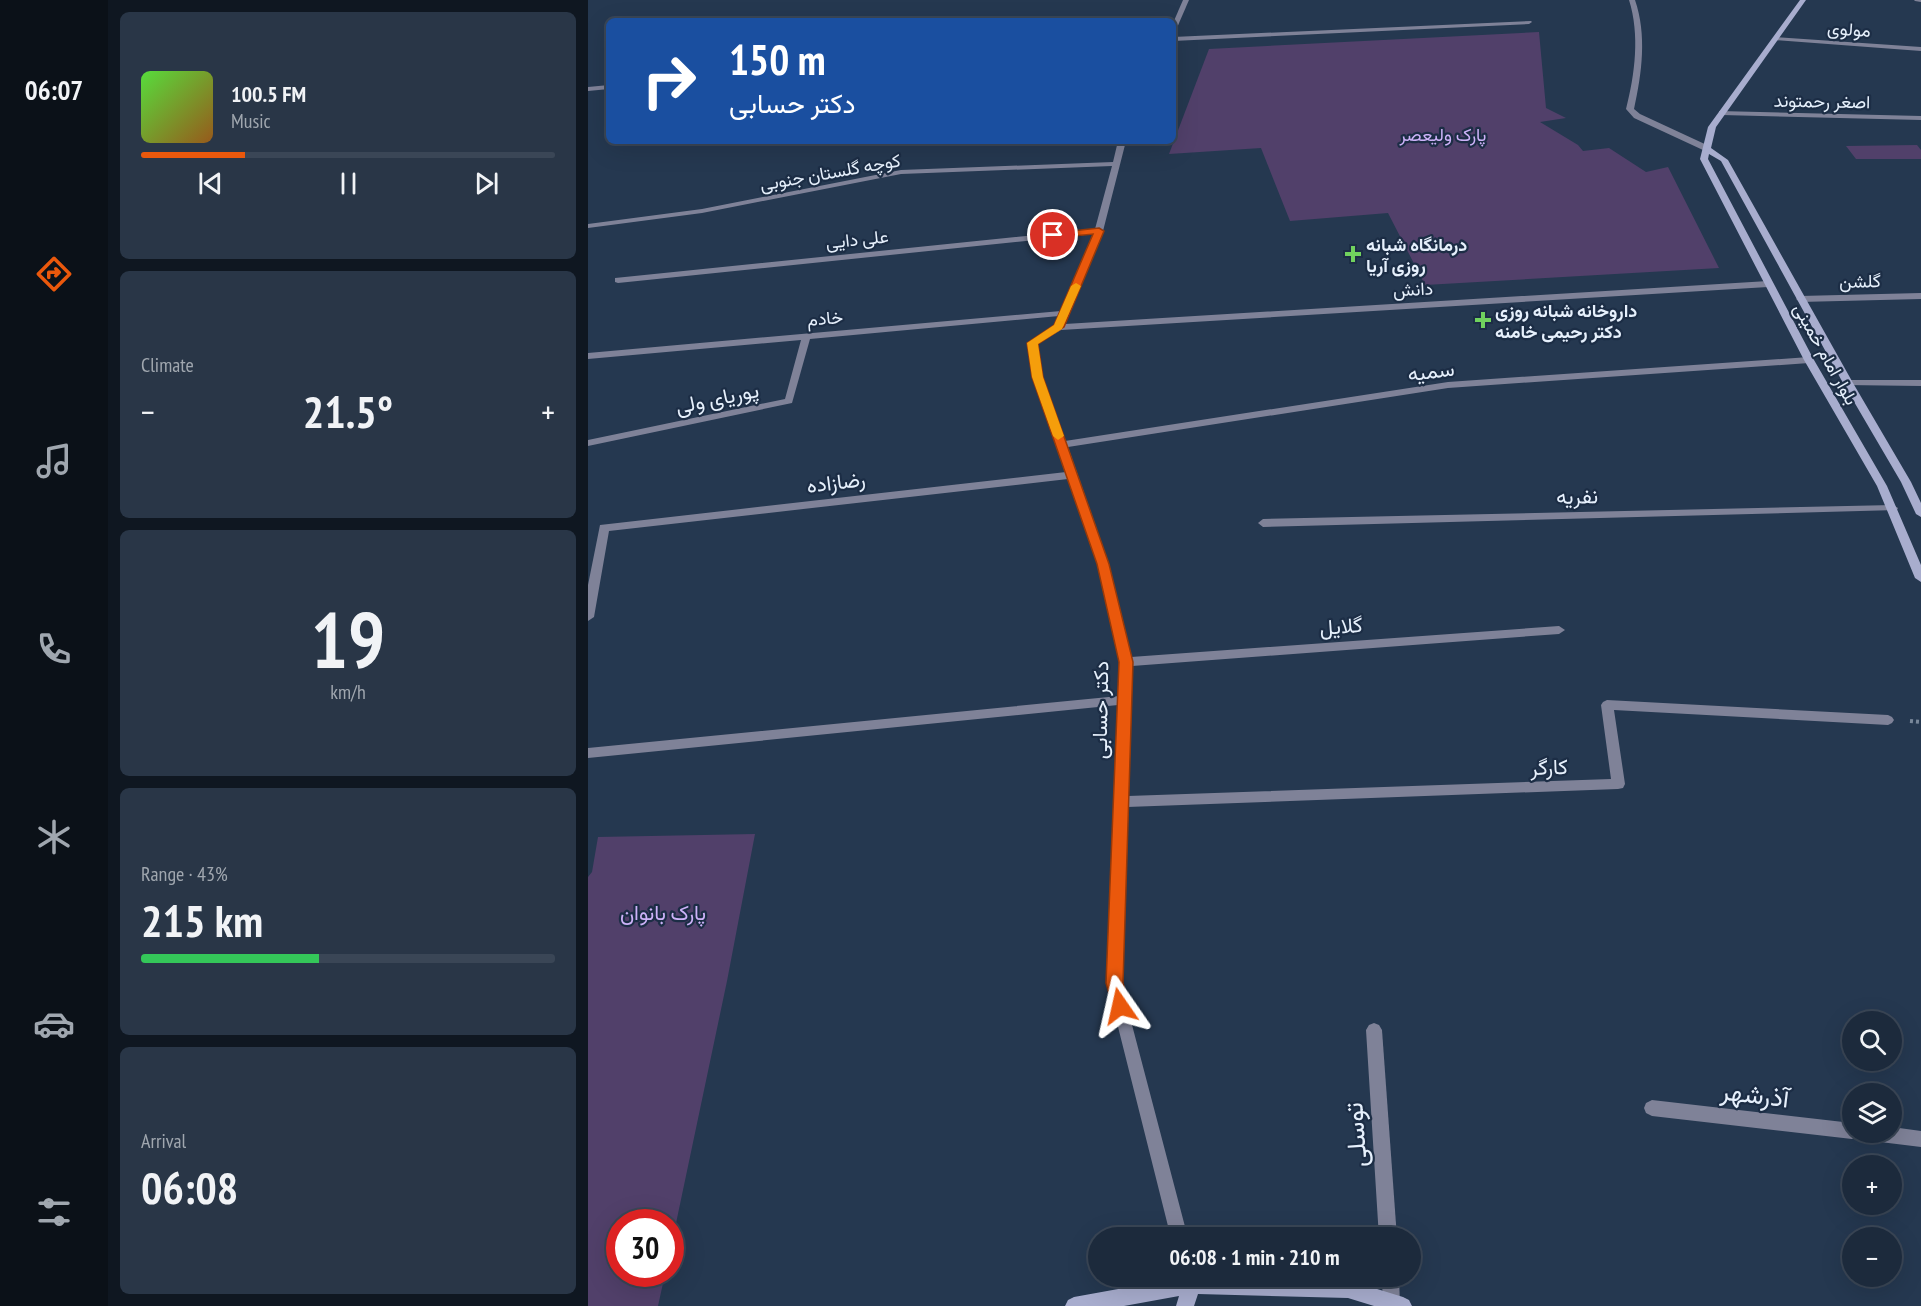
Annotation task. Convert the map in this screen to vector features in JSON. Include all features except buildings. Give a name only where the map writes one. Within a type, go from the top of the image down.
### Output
[{"type":"street","points":[[1176,23],[1186,0]]},
{"type":"street","points":[[1632,0],[1635,7],[1639,46],[1630,109],[1637,116],[1706,148],[1712,127],[1803,0]]},
{"type":"street","points":[[1176,39],[1529,22]]},
{"type":"street","name":"مولوی","points":[[1775,39],[1921,49]]},
{"type":"street","points":[[588,89],[606,87]]},
{"type":"street","name":"اصغر رحمتوند","points":[[1722,113],[1921,118]]},
{"type":"street","points":[[1059,327],[1099,231],[1121,144]]},
{"type":"street","name":"بلوار امام خمینی","points":[[1921,514],[1906,482],[1724,160],[1706,148],[1704,159],[1809,360],[1893,508],[1921,578]]},
{"type":"street","name":"کوچه گلستان جنوبی","points":[[588,226],[702,211],[901,172],[1116,164]]},
{"type":"street","name":"علی دایی","points":[[618,280],[1099,231]]},
{"type":"street","name":"دانش","points":[[1059,327],[1768,284]]},
{"type":"street","name":"گلشن","points":[[1800,298],[1921,296]]},
{"type":"street","name":"خادم","points":[[588,356],[1065,313]]},
{"type":"street","name":"دکتر حسابی","points":[[1059,327],[1033,343],[1038,377],[1103,564],[1126,662],[1114,983],[1177,1227]]},
{"type":"street","name":"پوریای ولی","points":[[588,443],[789,401],[806,337]]},
{"type":"street","name":"سمیه","points":[[1062,445],[1448,386],[1809,360]]},
{"type":"street","points":[[1848,383],[1921,382]]},
{"type":"street","name":"رضازاده","points":[[588,618],[604,528],[1072,475]]},
{"type":"street","name":"نفریه","points":[[1263,523],[1893,508]]},
{"type":"street","name":"گلایل","points":[[1126,662],[1559,630]]},
{"type":"street","points":[[588,753],[1126,700]]},
{"type":"street","name":"کارگر","points":[[1120,802],[1618,784],[1607,705],[1888,720]]},
{"type":"street","name":"توسلی","points":[[1374,1030],[1387,1227]]},
{"type":"street","name":"آذرشهر","points":[[1652,1108],[1842,1130]]},
{"type":"street","points":[[1902,1137],[1921,1139]]},
{"type":"street","points":[[1074,1306],[1163,1287]]},
{"type":"street","points":[[1185,1306],[1190,1287]]},
{"type":"street","points":[[1309,1287],[1348,1289],[1397,1304]]},
{"type":"street","points":[[1393,1287],[1397,1304]]},
{"type":"green space","name":"پارک ولیعصر","points":[[1539,32],[1546,108],[1566,118],[1540,122],[1578,145],[1583,151],[1609,148],[1646,172],[1668,167],[1719,268],[1425,285],[1388,213],[1290,221],[1261,148],[1169,154],[1173,144],[1176,144],[1176,136],[1209,49]]},
{"type":"green space","points":[[1917,145],[1921,150],[1921,159],[1856,159],[1846,146]]},
{"type":"green space","name":"پارک بانوان","points":[[755,834],[679,1209],[606,1209],[606,1287],[662,1287],[658,1306],[588,1306],[588,877],[592,872],[598,837]]},
{"type":"slow traffic","points":[[1058,436],[1038,377],[1033,343],[1059,327],[1076,286]]},
{"type":"place","name":"درمانگاه شبانه روزی آریا","points":[[1353,254]]},
{"type":"place","name":"داروخانه شبانه روزی دکتر رحیمی خامنه","points":[[1483,320]]},
{"type":"route","points":[[1053,235],[1099,231],[1059,327],[1033,343],[1038,377],[1103,564],[1126,662],[1114,983],[1120,1006]]}]
